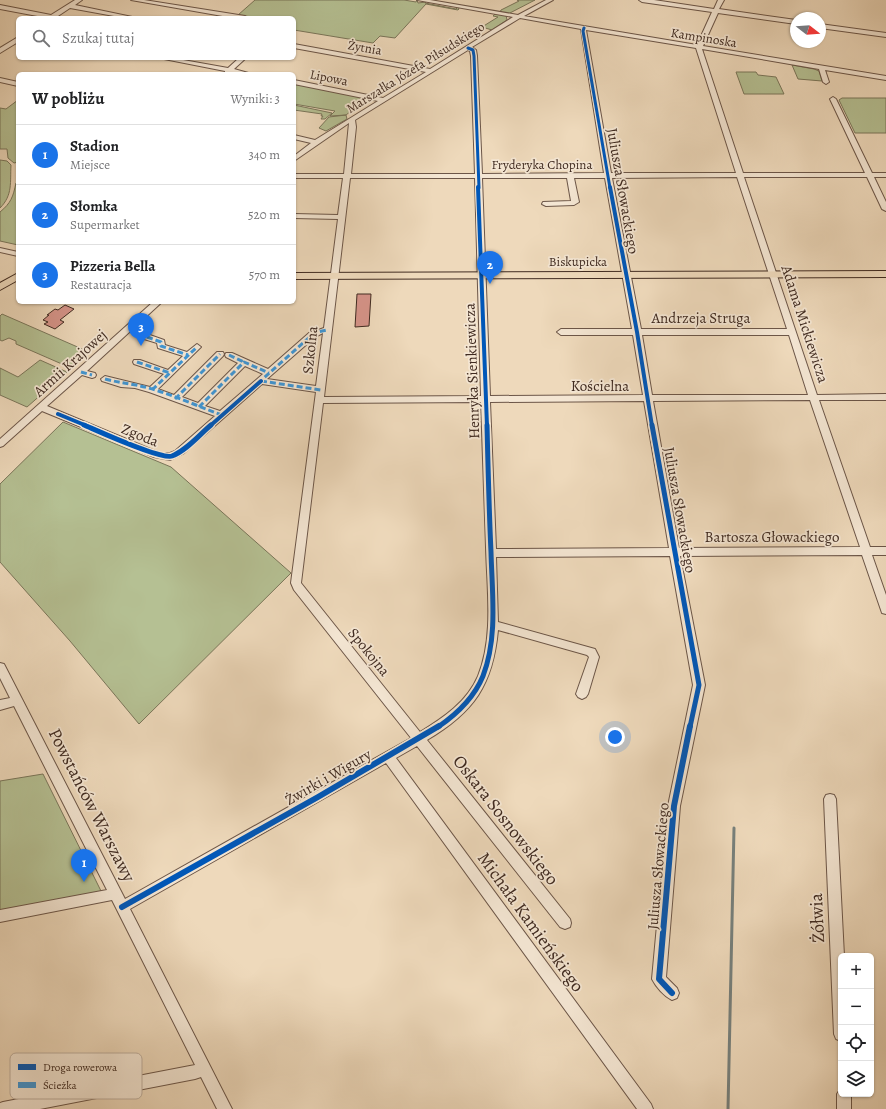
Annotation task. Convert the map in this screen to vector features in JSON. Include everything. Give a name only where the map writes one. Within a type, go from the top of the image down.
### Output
[{"type":"main road","name":"Biskupicka","points":[[296,276],[481,274],[886,274]]},
{"type":"main road","points":[[0,287],[16,277]]},
{"type":"street","points":[[54,16],[79,0]]},
{"type":"street","points":[[134,0],[233,16]]},
{"type":"street","name":"Kampinoska","points":[[420,0],[886,78]]},
{"type":"street","name":"Marszałka Józefa Piłsudskiego","points":[[296,157],[316,142],[519,17],[550,0]]},
{"type":"street","points":[[642,0],[790,21]]},
{"type":"street","points":[[699,47],[721,0]]},
{"type":"street","points":[[69,6],[123,16]]},
{"type":"street","points":[[0,7],[47,16]]},
{"type":"street","points":[[826,27],[886,35]]},
{"type":"street","name":"Juliusza Słowackiego","points":[[584,28],[583,31],[625,274],[637,332],[660,472],[699,685],[674,806],[659,979],[672,993]]},
{"type":"street","points":[[0,51],[16,40]]},
{"type":"street","name":"Żytnia","points":[[296,46],[431,71]]},
{"type":"street","name":"Adama Mickiewicza","points":[[699,47],[792,332],[886,610]]},
{"type":"street","name":"Henryka Sienkiewicza","points":[[468,48],[473,50],[474,56],[491,553],[492,624]]},
{"type":"street","points":[[171,60],[227,72],[241,60]]},
{"type":"street","points":[[822,67],[826,82]]},
{"type":"street","points":[[0,80],[16,84]]},
{"type":"street","name":"Lipowa","points":[[296,82],[384,100]]},
{"type":"street","points":[[832,98],[886,209]]},
{"type":"street","name":"Szkolna","points":[[296,583],[320,400],[327,330],[353,127],[352,120]]},
{"type":"street","points":[[296,138],[316,142]]},
{"type":"street","name":"Fryderyka Chopina","points":[[296,176],[886,175]]},
{"type":"street","points":[[546,204],[574,203],[570,176]]},
{"type":"street","points":[[296,216],[342,216]]},
{"type":"street","points":[[0,250],[16,254]]},
{"type":"street","name":"Armii Krajowej","points":[[0,444],[4,435],[41,408],[156,304]]},
{"type":"street","name":"Zgoda","points":[[41,408],[157,455],[166,457],[178,454],[312,335],[317,332],[327,330]]},
{"type":"street","name":"Andrzeja Struga","points":[[561,332],[792,332]]},
{"type":"street","points":[[146,337],[161,342],[161,346],[188,355]]},
{"type":"street","points":[[152,390],[197,347]]},
{"type":"street","points":[[175,398],[224,355],[269,373]]},
{"type":"street","points":[[136,362],[170,373]]},
{"type":"street","points":[[199,407],[244,362]]},
{"type":"street","points":[[81,372],[92,375]]},
{"type":"street","points":[[105,379],[121,384],[135,385],[152,390],[222,415]]},
{"type":"street","points":[[261,381],[321,390]]},
{"type":"street","name":"Kościelna","points":[[320,400],[886,397]]},
{"type":"street","name":"Bartosza Głowackiego","points":[[491,553],[886,551]]},
{"type":"street","name":"Spokojna","points":[[296,583],[419,738]]},
{"type":"street","points":[[492,624],[591,652],[594,658],[582,694]]},
{"type":"street","name":"Żwirki i Wigury","points":[[122,907],[332,789],[419,738],[454,715],[467,704],[476,691],[485,670],[490,646],[492,624]]},
{"type":"street","name":"Powstańców Warszawy","points":[[0,667],[225,1109]]},
{"type":"street","points":[[0,705],[8,704],[17,700]]},
{"type":"street","name":"Oskara Sosnowskiego","points":[[419,738],[565,924]]},
{"type":"street","name":"Michała Kamieńskiego","points":[[388,756],[646,1109]]},
{"type":"street","name":"Żółwia","points":[[830,799],[841,1025]]},
{"type":"street","points":[[0,916],[108,896],[115,892]]},
{"type":"street","points":[[142,1082],[195,1072],[204,1068]]},
{"type":"street","points":[[844,1097],[844,1109]]},
{"type":"street","points":[[3,1109],[55,1099]]},
{"type":"green space","points":[[255,0],[404,0],[416,2],[417,0],[418,3],[426,2],[425,3],[456,9],[458,7],[459,9],[458,10],[426,4],[395,38],[380,36],[373,43],[296,30],[296,16],[238,15]]},
{"type":"green space","points":[[517,0],[535,0],[508,14],[500,12],[501,10],[519,1]]},
{"type":"green space","points":[[495,14],[506,15],[507,20],[492,30],[482,27],[498,17],[493,16]]},
{"type":"green space","points":[[792,65],[819,71],[822,81],[798,79]]},
{"type":"green space","points":[[736,72],[756,72],[758,75],[776,77],[784,94],[744,94]]},
{"type":"green space","points":[[296,84],[372,98],[354,110],[349,110],[351,111],[346,115],[330,116],[335,111],[296,104]]},
{"type":"green space","points":[[842,98],[886,98],[886,133],[855,133],[839,100]]},
{"type":"green space","points":[[16,102],[16,162],[14,163],[8,158],[7,149],[0,149],[0,108],[6,109]]},
{"type":"green space","points":[[296,105],[332,113],[325,119],[321,119],[323,116],[321,116],[322,114],[296,110]]},
{"type":"green space","points":[[346,115],[347,119],[326,131],[319,128],[329,117]]},
{"type":"green space","points":[[0,160],[7,161],[11,165],[11,183],[7,198],[0,208]]},
{"type":"green space","points":[[16,183],[16,245],[0,241],[0,212],[7,206],[14,192]]},
{"type":"green space","points":[[2,314],[89,352],[71,368],[16,344],[16,341],[9,338],[2,341],[0,340],[0,316]]},
{"type":"green space","points":[[40,360],[67,372],[27,407],[0,395],[0,368],[18,377]]},
{"type":"green space","points":[[63,422],[171,467],[291,573],[139,724],[70,641],[0,562],[0,484]]},
{"type":"green space","points":[[43,774],[102,893],[0,912],[0,781]]},
{"type":"building","points":[[357,294],[371,294],[369,326],[355,327]]},
{"type":"building","points":[[65,305],[74,309],[60,320],[64,322],[55,329],[44,324],[48,322],[43,320],[49,315],[47,315],[55,309],[58,310]]},
{"type":"waterway","points":[[728,1109],[734,828]]},
{"type":"marked path","points":[[258,383],[312,335],[317,332],[327,330]]},
{"type":"marked path","points":[[147,337],[161,342],[161,346],[188,355]]},
{"type":"marked path","points":[[152,390],[197,347]]},
{"type":"marked path","points":[[175,399],[220,354]]},
{"type":"marked path","points":[[229,355],[244,362]]},
{"type":"marked path","points":[[137,362],[170,373]]},
{"type":"marked path","points":[[199,407],[244,362],[269,373]]},
{"type":"marked path","points":[[81,372],[92,375]]},
{"type":"marked path","points":[[105,379],[121,384],[135,385],[152,390],[222,415]]},
{"type":"marked path","points":[[261,381],[321,390]]},
{"type":"cycle path","points":[[584,28],[583,31],[625,274],[637,332],[660,472],[699,685],[674,806],[659,979],[672,993]]},
{"type":"cycle path","points":[[122,907],[433,730],[457,713],[467,703],[475,692],[483,676],[488,660],[491,642],[493,606],[474,56],[473,50],[468,48]]},
{"type":"cycle path","points":[[58,414],[157,455],[170,457],[181,451],[261,381]]},
{"type":"place","name":"Słomka","points":[[490,284]]},
{"type":"place","name":"Pizzeria Bella","points":[[141,346]]},
{"type":"place","name":"Stadion","points":[[84,882]]}]
